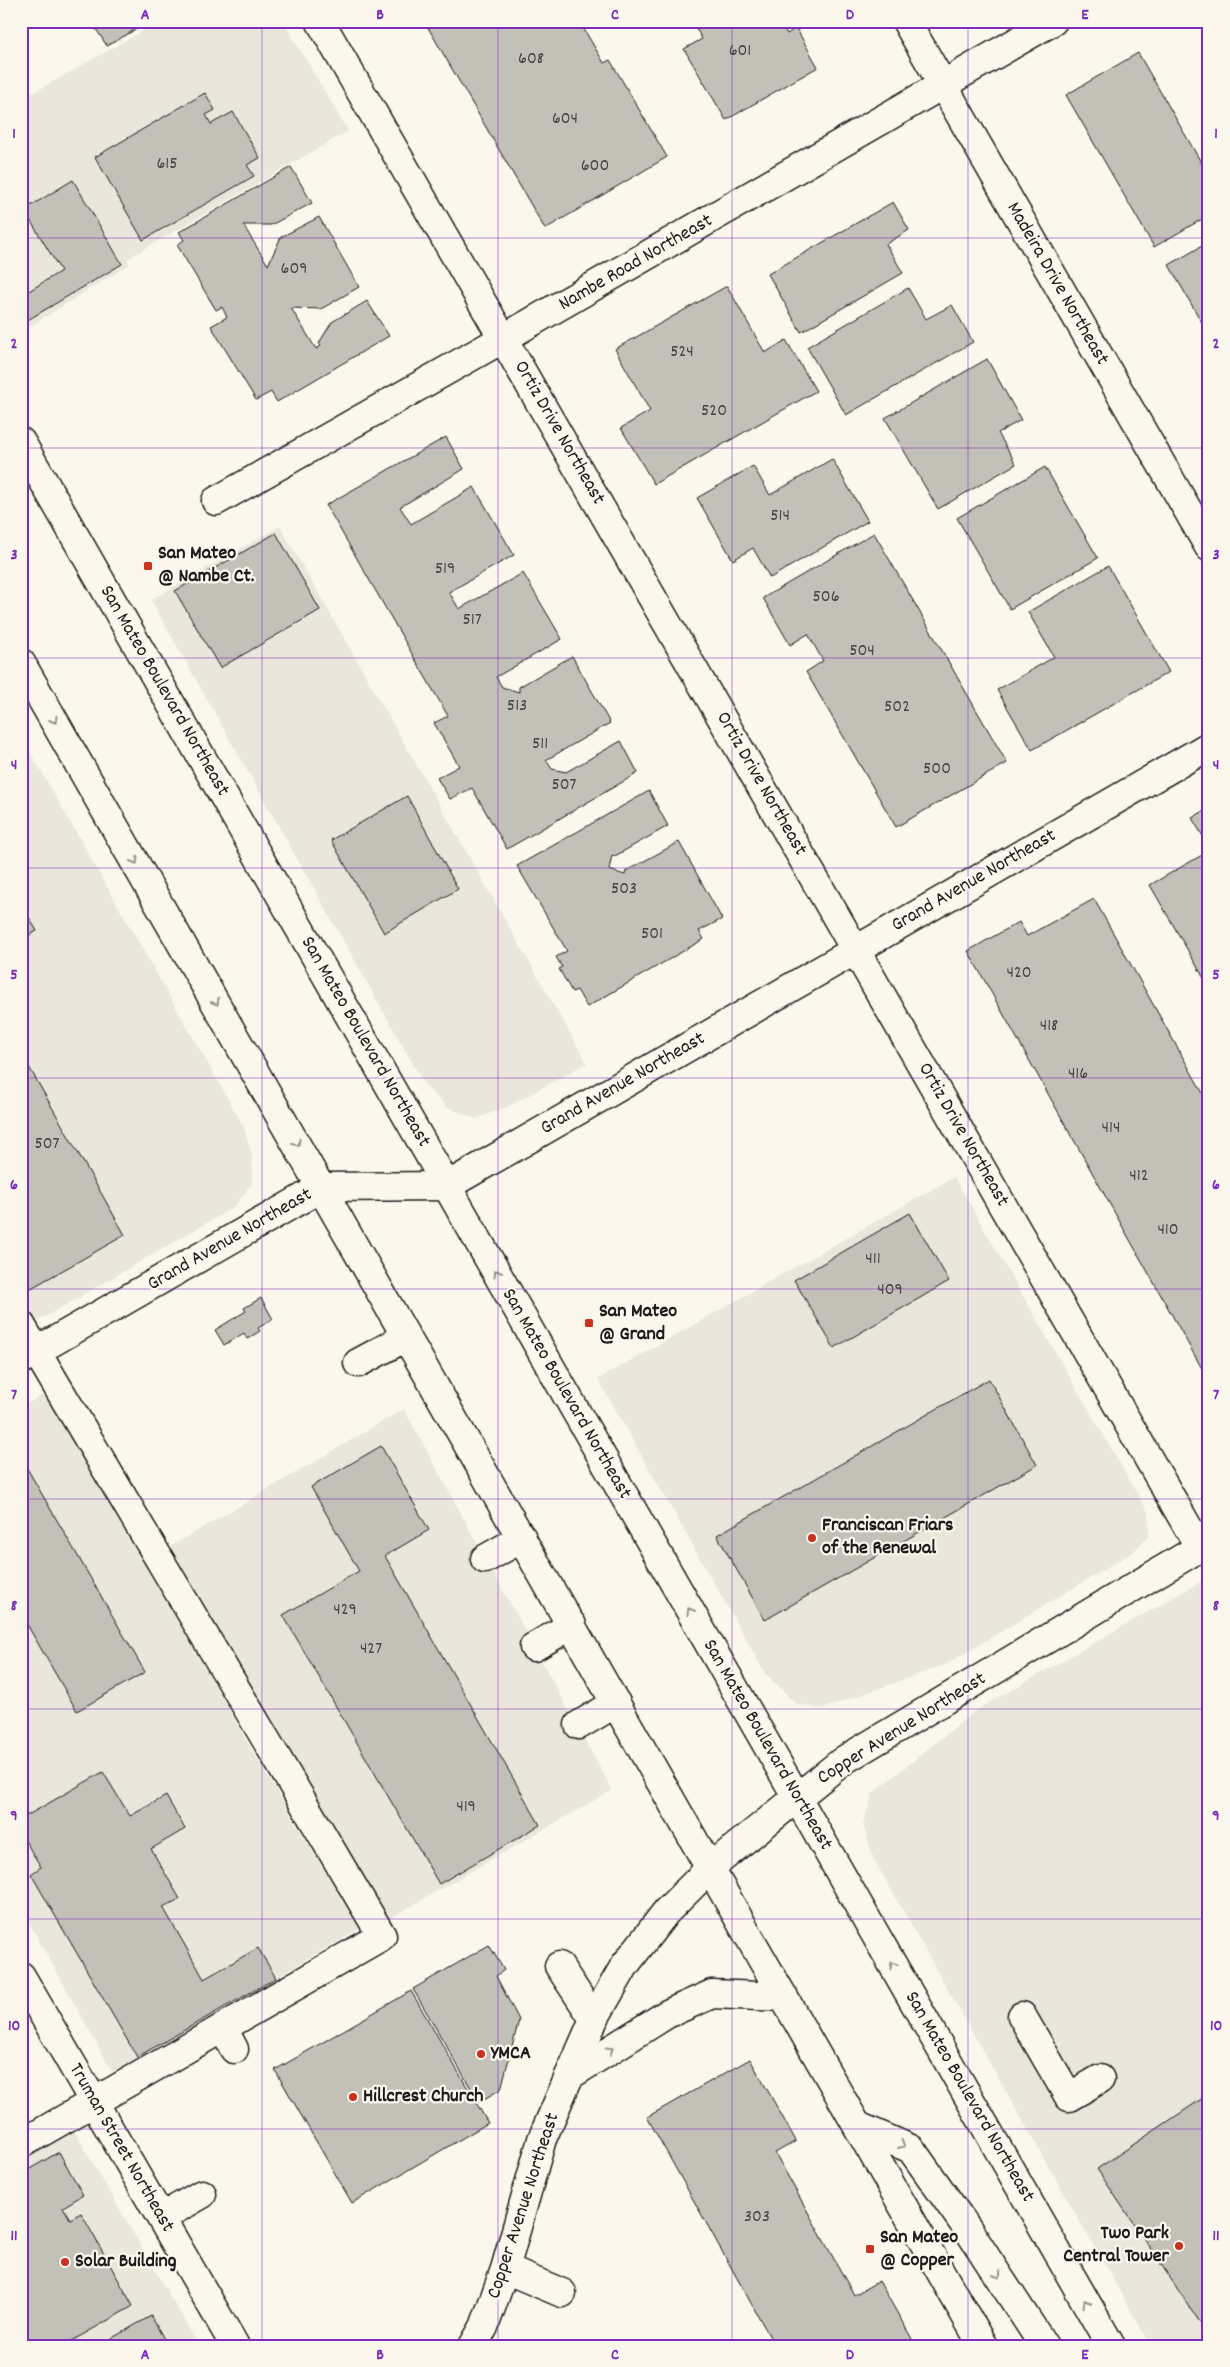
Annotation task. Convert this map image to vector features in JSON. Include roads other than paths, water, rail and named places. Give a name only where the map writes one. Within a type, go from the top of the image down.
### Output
[{"type":"street","name":"Ortiz Drive Northeast","points":[[320,21],[856,949],[1204,1545]]},
{"type":"street","name":"Madeira Drive Northeast","points":[[906,21],[1209,547]]},
{"type":"street","name":"Nambe Road Northeast","points":[[216,500],[504,338],[1053,21]]},
{"type":"street","name":"San Mateo Boulevard Northeast","points":[[21,442],[1111,2346]]},
{"type":"street","points":[[25,679],[322,1187],[983,2346]]},
{"type":"street","name":"Grand Avenue Northeast","points":[[29,1356],[322,1187],[447,1186],[1209,746]]},
{"type":"street","points":[[21,1325],[29,1356],[90,1453],[192,1597],[290,1761],[382,1936],[229,2038],[94,2102],[21,2144]]},
{"type":"street","points":[[358,1363],[406,1336]]},
{"type":"street","points":[[485,1559],[522,1538]]},
{"type":"street","name":"Copper Avenue Northeast","points":[[473,2346],[484,2327],[506,2269],[542,2139],[594,2019],[625,1965],[666,1912],[711,1867],[844,1760],[1204,1545]]},
{"type":"street","points":[[534,1647],[572,1625]]},
{"type":"street","points":[[579,1725],[616,1703]]},
{"type":"street","points":[[559,1966],[594,2019]]},
{"type":"street","name":"Truman Street Northeast","points":[[21,1976],[235,2346]]},
{"type":"street","points":[[569,2076],[667,2014],[712,1994],[784,1997]]},
{"type":"street","points":[[1022,2016],[1069,2097],[1100,2079]]},
{"type":"street","points":[[858,2126],[911,2149],[967,2228],[1044,2346]]},
{"type":"street","points":[[162,2217],[202,2194]]},
{"type":"street","points":[[506,2269],[562,2293]]},
{"type":"place","name":"San Mateo @ Nambe Ct.","points":[[148,566]]},
{"type":"place","name":"San Mateo @ Grand","points":[[589,1323]]},
{"type":"place","name":"Franciscan Friars of the Renewal","points":[[812,1538]]},
{"type":"place","name":"YMCA","points":[[481,2054]]},
{"type":"place","name":"Hillcrest Church","points":[[353,2097]]},
{"type":"place","name":"Two Park Central Tower","points":[[1179,2246]]},
{"type":"place","name":"San Mateo @ Copper","points":[[870,2249]]},
{"type":"place","name":"Solar Building","points":[[65,2262]]}]
